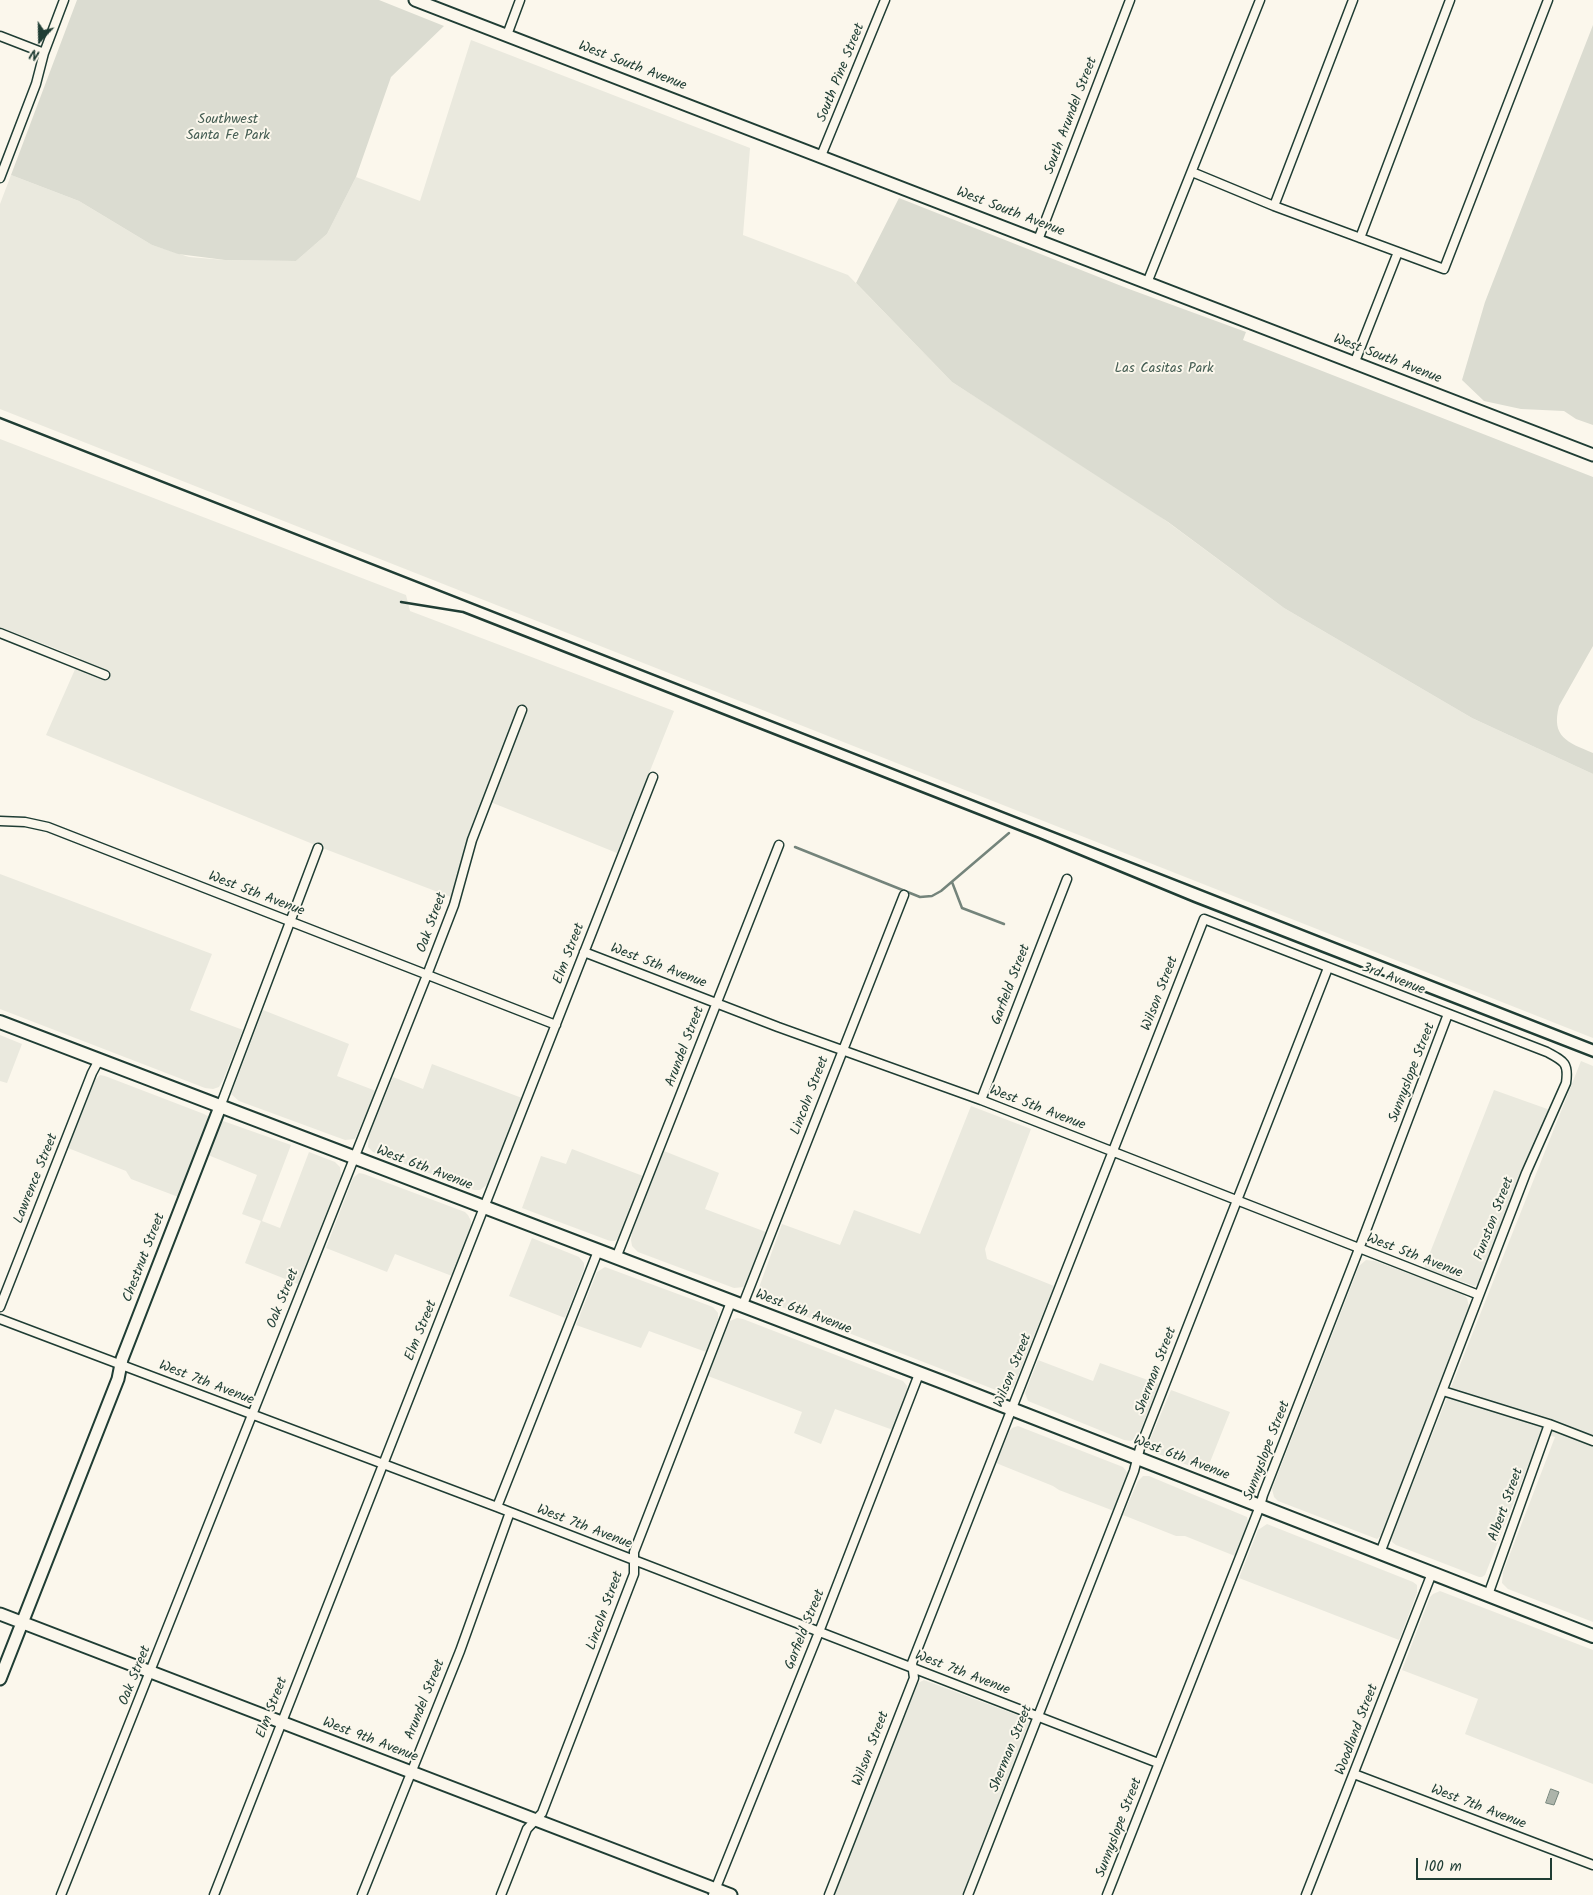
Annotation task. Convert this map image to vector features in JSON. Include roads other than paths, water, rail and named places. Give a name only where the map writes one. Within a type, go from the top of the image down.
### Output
[{"type":"main road","name":"West 6th Avenue","points":[[0,1022],[1138,1458],[1593,1636]]},
{"type":"street","points":[[0,178],[36,84],[44,53],[64,0]]},
{"type":"street","name":"West South Avenue","points":[[416,0],[1593,455]]},
{"type":"street","points":[[507,35],[520,0]]},
{"type":"street","name":"South Pine Street","points":[[821,156],[885,0]]},
{"type":"street","name":"South Arundel Street","points":[[1038,240],[1130,0]]},
{"type":"street","points":[[1147,283],[1260,0]]},
{"type":"street","points":[[1274,206],[1353,0]]},
{"type":"street","points":[[1360,238],[1450,0]]},
{"type":"street","points":[[1192,172],[1274,206],[1444,269],[1548,0]]},
{"type":"street","points":[[0,36],[44,53]]},
{"type":"street","points":[[1354,364],[1398,252]]},
{"type":"street","points":[[0,634],[105,674]]},
{"type":"street","name":"Oak Street","points":[[61,1895],[151,1673],[353,1158],[427,975],[454,905],[472,840],[522,710]]},
{"type":"street","name":"Elm Street","points":[[214,1895],[653,777]]},
{"type":"street","name":"West 5th Avenue","points":[[0,821],[25,822],[48,827],[556,1025]]},
{"type":"street","name":"Arundel Street","points":[[616,1258],[779,845]]},
{"type":"street","name":"Chestnut Street","points":[[0,1679],[118,1379],[121,1365],[318,848]]},
{"type":"street","name":"Garfield Street","points":[[981,1100],[1067,879]]},
{"type":"street","name":"Lincoln Street","points":[[501,1895],[528,1829],[542,1813],[634,1574],[634,1552],[842,1050],[904,895]]},
{"type":"street","name":"Wilson Street","points":[[829,1895],[914,1678],[912,1663],[1204,920],[1266,944]]},
{"type":"street","name":"3rd Avenue","points":[[1266,944],[1512,1038]]},
{"type":"street","name":"West 5th Avenue","points":[[584,952],[842,1050],[981,1100],[1479,1295]]},
{"type":"street","name":"Sherman Street","points":[[968,1895],[1328,968]]},
{"type":"street","name":"Sunnyslope Street","points":[[1107,1895],[1260,1506],[1266,1486],[1359,1249],[1448,1014]]},
{"type":"street","name":"Funston Street","points":[[1380,1553],[1526,1173],[1566,1083],[1568,1074],[1566,1064],[1560,1059],[1512,1038]]},
{"type":"street","name":"Lawrence Street","points":[[0,1307],[92,1073],[99,1060]]},
{"type":"street","points":[[497,1507],[598,1252]]},
{"type":"street","name":"West 7th Avenue","points":[[0,1319],[497,1507],[1158,1763]]},
{"type":"street","name":"Garfield Street","points":[[715,1892],[919,1374]]},
{"type":"street","points":[[1442,1391],[1549,1424],[1593,1441]]},
{"type":"street","name":"Albert Street","points":[[1488,1595],[1549,1424]]},
{"type":"street","name":"Arundel Street","points":[[362,1895],[460,1651],[510,1512]]},
{"type":"street","name":"Woodland Street","points":[[1306,1895],[1432,1573]]},
{"type":"street","name":"West 9th Avenue","points":[[0,1614],[534,1820],[715,1892],[730,1895]]},
{"type":"street","name":"West 7th Avenue","points":[[1354,1774],[1593,1865]]},
{"type":"waterway","points":[[795,847],[920,897],[932,896],[941,891],[1009,833]]},
{"type":"waterway","points":[[952,882],[962,908],[1004,924]]},
{"type":"railway","points":[[0,418],[1593,1044]]},
{"type":"railway","points":[[401,602],[463,612],[1039,838],[1194,902],[1593,1057]]},
{"type":"park label","name":"Southwest Santa Fe Park","points":[[228,130]]},
{"type":"park label","name":"Las Casitas Park","points":[[1164,370]]}]
